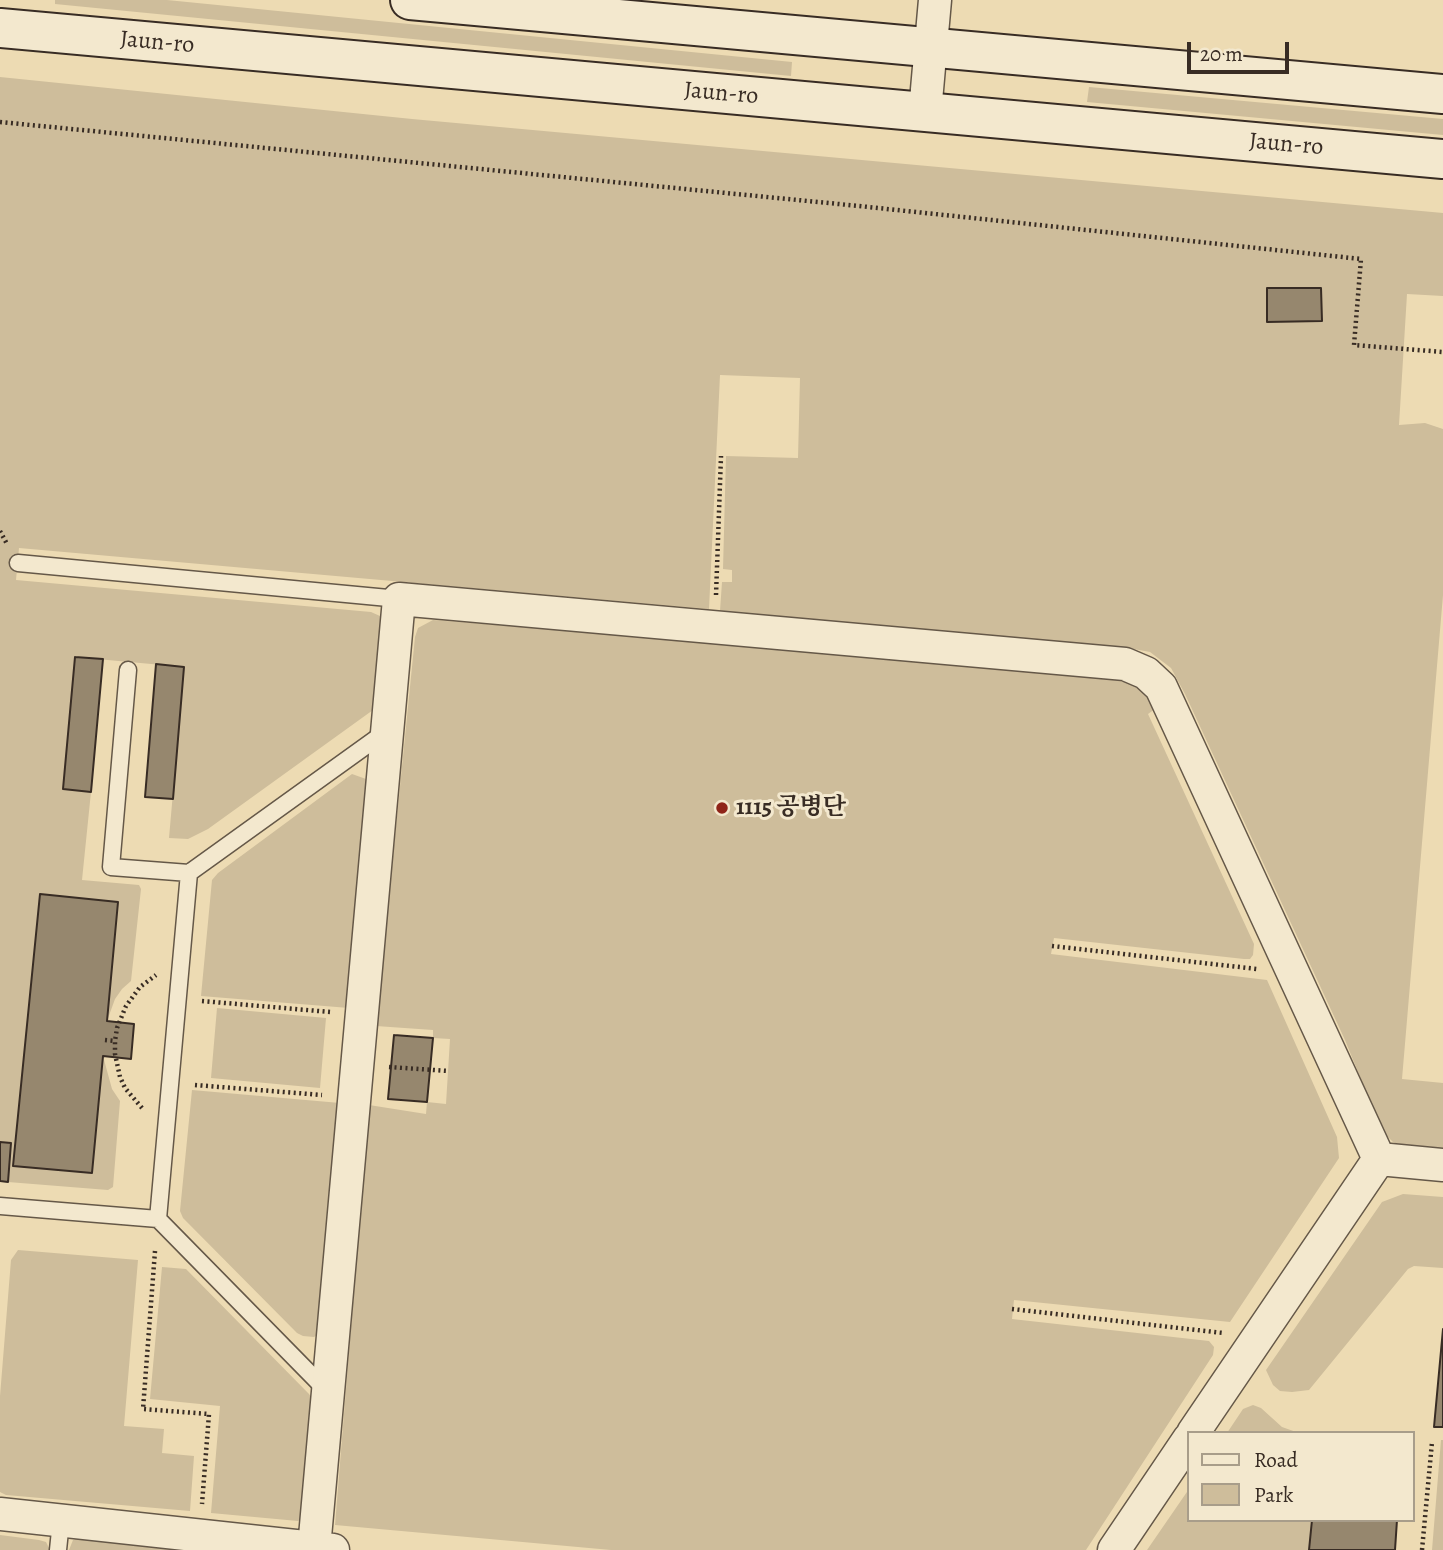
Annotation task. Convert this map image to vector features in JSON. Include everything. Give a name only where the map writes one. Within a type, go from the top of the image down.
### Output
[{"type":"street","points":[[410,0],[1443,94]]},
{"type":"street","points":[[925,112],[935,0]]},
{"type":"street","name":"Jaun-ro","points":[[0,28],[1443,159]]},
{"type":"street","points":[[0,1514],[59,1535],[200,1536],[324,1549],[328,1392],[399,599],[1125,664],[1146,673],[1161,687],[1379,1159]]},
{"type":"street","points":[[1379,1159],[1443,1165]]},
{"type":"street","points":[[1194,1431],[1379,1159]]},
{"type":"street","points":[[1114,1550],[1188,1440]]},
{"type":"lane","points":[[18,563],[399,599]]},
{"type":"lane","points":[[128,670],[111,867],[188,873],[388,730]]},
{"type":"lane","points":[[158,1219],[188,873]]},
{"type":"lane","points":[[0,1206],[158,1219],[328,1392]]},
{"type":"path","points":[[0,122],[846,204],[1361,259],[1354,345],[1443,352]]},
{"type":"path","points":[[715,628],[720,456]]},
{"type":"path","points":[[1052,946],[1293,973]]},
{"type":"path","points":[[139,1105],[120,1077],[115,1054],[117,1027],[126,1006],[140,987],[150,980]]},
{"type":"path","points":[[177,999],[362,1015]]},
{"type":"path","points":[[105,1040],[116,1041]]},
{"type":"path","points":[[357,1065],[448,1072]]},
{"type":"path","points":[[170,1083],[354,1097]]},
{"type":"path","points":[[158,1219],[143,1409],[209,1414],[200,1536]]},
{"type":"path","points":[[1012,1309],[1258,1337]]},
{"type":"path","points":[[1422,1550],[1432,1442]]},
{"type":"green space","points":[[55,0],[167,0],[792,62],[791,76],[55,4]]},
{"type":"green space","points":[[0,77],[412,119],[1443,213],[1443,296],[1407,294],[1399,425],[1425,423],[1443,429],[1443,595],[1402,1079],[1443,1083],[1443,1150],[1404,1147],[1393,1142],[1382,1131],[1345,1040],[1185,694],[1171,668],[1150,652],[1123,647],[720,611],[722,582],[732,582],[732,570],[723,569],[726,456],[798,458],[800,378],[720,375],[709,609],[19,548],[16,580],[371,612],[380,616],[383,625],[376,705],[373,710],[208,829],[188,839],[169,838],[184,667],[75,657],[63,789],[91,792],[82,880],[139,885],[141,889],[131,981],[115,999],[107,1021],[118,902],[40,894],[13,1166],[91,1173],[103,1056],[112,1089],[120,1101],[113,1187],[108,1190],[8,1182],[0,1142]]},
{"type":"green space","points":[[1089,87],[1443,119],[1443,135],[1087,102]]},
{"type":"green space","points":[[433,620],[800,649],[1110,678],[1139,686],[1148,697],[1155,709],[1148,714],[1254,944],[1253,955],[1250,959],[1244,959],[1054,938],[1051,954],[1267,980],[1337,1137],[1339,1158],[1230,1322],[1014,1300],[1012,1319],[1209,1341],[1214,1347],[1213,1355],[1086,1550],[611,1550],[335,1525],[369,1105],[426,1114],[427,1102],[446,1104],[450,1039],[433,1038],[433,1030],[376,1026],[415,637],[418,628]]},
{"type":"green space","points":[[352,774],[366,779],[369,783],[349,1008],[201,996],[212,880]]},
{"type":"green space","points":[[217,1008],[326,1018],[320,1088],[211,1078]]},
{"type":"green space","points":[[192,1090],[340,1103],[318,1334],[314,1337],[297,1333],[183,1218],[180,1211]]},
{"type":"green space","points":[[1403,1194],[1443,1197],[1443,1268],[1414,1266],[1408,1269],[1309,1390],[1280,1391],[1273,1385],[1266,1370],[1382,1202]]},
{"type":"green space","points":[[18,1250],[138,1260],[124,1426],[164,1429],[162,1453],[194,1456],[190,1511],[6,1495],[0,1492],[0,1396],[11,1260]]},
{"type":"green space","points":[[162,1267],[186,1269],[309,1394],[315,1404],[304,1517],[298,1521],[211,1513],[220,1406],[150,1399]]},
{"type":"green space","points":[[1253,1405],[1261,1408],[1282,1427],[1293,1431],[1228,1431],[1243,1409]]},
{"type":"green space","points":[[1441,1440],[1443,1550],[1432,1550]]},
{"type":"green space","points":[[1188,1490],[1188,1522],[1312,1522],[1309,1550],[1147,1550]]},
{"type":"green space","points":[[0,1535],[46,1542],[50,1550],[0,1550]]},
{"type":"green space","points":[[81,1537],[206,1550],[69,1550],[73,1540]]},
{"type":"building","points":[[1267,288],[1321,288],[1322,321],[1267,322]]},
{"type":"building","points":[[75,657],[103,659],[91,792],[63,789]]},
{"type":"building","points":[[156,664],[184,667],[173,799],[145,797]]},
{"type":"building","points":[[40,894],[118,902],[107,1021],[134,1024],[131,1059],[103,1056],[92,1173],[13,1166]]},
{"type":"building","points":[[394,1035],[433,1038],[427,1102],[388,1099]]},
{"type":"building","points":[[0,1142],[11,1143],[8,1182],[0,1181]]},
{"type":"building","points":[[1443,1329],[1443,1427],[1434,1427]]},
{"type":"building","points":[[1312,1522],[1397,1522],[1395,1550],[1309,1550]]},
{"type":"place","name":"1115 공병단","points":[[722,808]]}]
